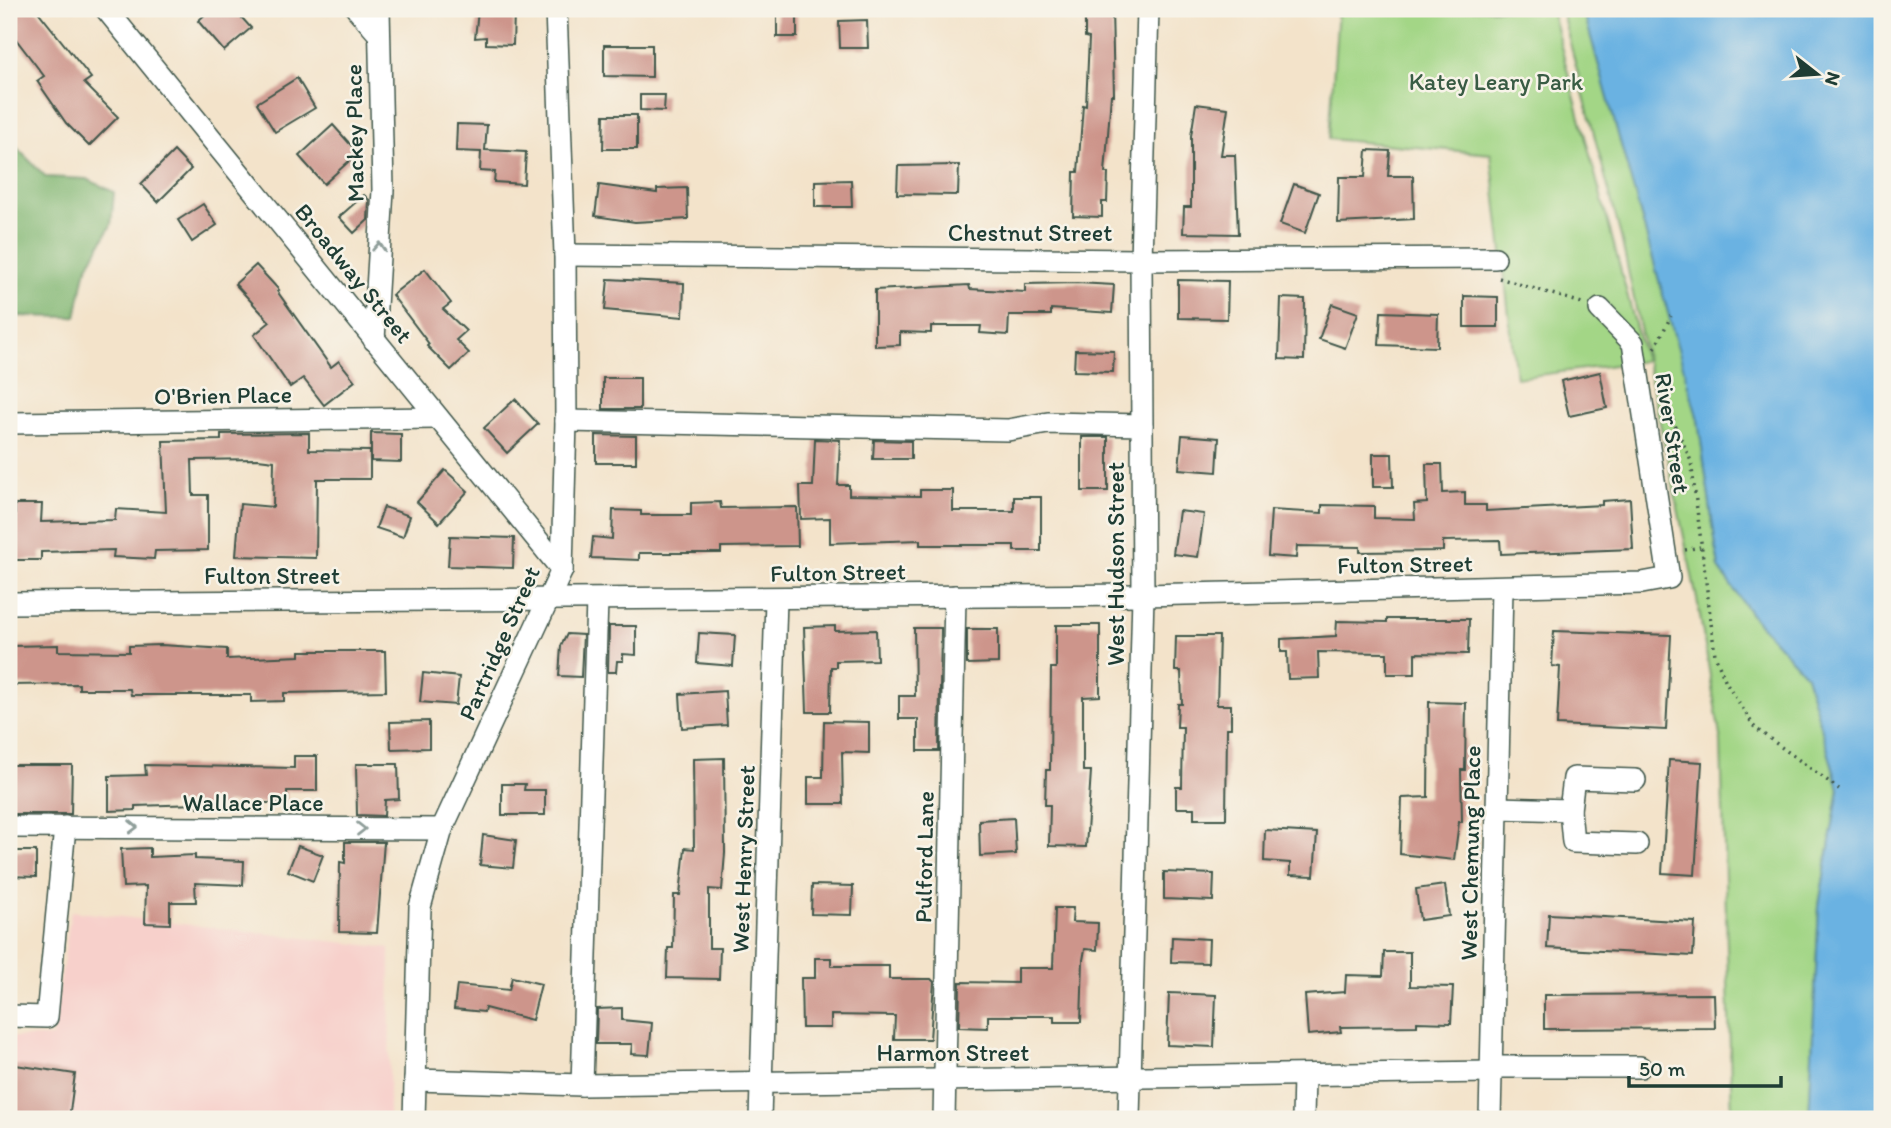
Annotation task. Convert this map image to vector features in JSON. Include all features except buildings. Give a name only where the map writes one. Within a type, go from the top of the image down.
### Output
[{"type":"street","name":"Broadway Street","points":[[106,9],[562,570]]},
{"type":"street","points":[[358,9],[377,32]]},
{"type":"street","name":"Mackey Place","points":[[374,340],[383,190],[382,90],[377,32],[379,9]]},
{"type":"street","name":"Partridge Street","points":[[414,1119],[420,907],[442,829],[562,570],[566,421],[565,255],[556,9]]},
{"type":"street","name":"West Hudson Street","points":[[1129,1119],[1143,595],[1141,260],[1148,9]]},
{"type":"street","name":"Chestnut Street","points":[[565,255],[1141,260],[1495,258]]},
{"type":"street","name":"River Street","points":[[1600,309],[1633,343],[1668,579]]},
{"type":"street","name":"O'Brien Place","points":[[9,423],[438,418]]},
{"type":"street","points":[[566,421],[1008,430],[1048,423],[1142,425]]},
{"type":"street","name":"Fulton Street","points":[[9,603],[1143,595],[1502,588],[1642,583],[1668,579]]},
{"type":"street","name":"West Chemung Place","points":[[1490,1119],[1502,588]]},
{"type":"street","name":"Pulford Lane","points":[[944,1119],[955,596]]},
{"type":"street","name":"West Henry Street","points":[[760,1119],[776,599]]},
{"type":"street","points":[[582,1085],[597,600]]},
{"type":"street","points":[[1635,780],[1574,778],[1570,810],[1573,842],[1637,844]]},
{"type":"street","points":[[1497,808],[1570,810]]},
{"type":"street","name":"Wallace Place","points":[[9,827],[442,829]]},
{"type":"street","points":[[9,1016],[47,1017],[65,827]]},
{"type":"street","name":"Harmon Street","points":[[415,1080],[582,1085],[946,1077],[1304,1075],[1491,1069],[1640,1068]]},
{"type":"street","points":[[1303,1119],[1304,1075]]},
{"type":"path","points":[[1495,258],[1496,277],[1600,309]]},
{"type":"path","points":[[1654,349],[1671,316]]},
{"type":"path","points":[[1661,387],[1664,400],[1691,461],[1715,655],[1726,682],[1755,728],[1839,789]]},
{"type":"shaded area","points":[[71,911],[390,948],[389,1119],[9,1119],[9,1037],[52,1037]]},
{"type":"green space","name":"Katey Leary Park","points":[[1338,9],[1551,9],[1645,361],[1516,378],[1491,154],[1329,139]]},
{"type":"green space","points":[[1561,9],[1583,9],[1698,420],[1719,568],[1753,617],[1806,675],[1839,789],[1819,905],[1809,1119],[1732,1119],[1721,742],[1698,604],[1621,237]]},
{"type":"green space","points":[[9,140],[46,177],[87,179],[114,192],[111,225],[85,272],[76,317],[9,316]]},
{"type":"water","points":[[1583,9],[1882,9],[1882,1119],[1809,1119],[1819,905],[1839,789],[1806,675],[1753,617],[1719,568],[1698,420]]}]
